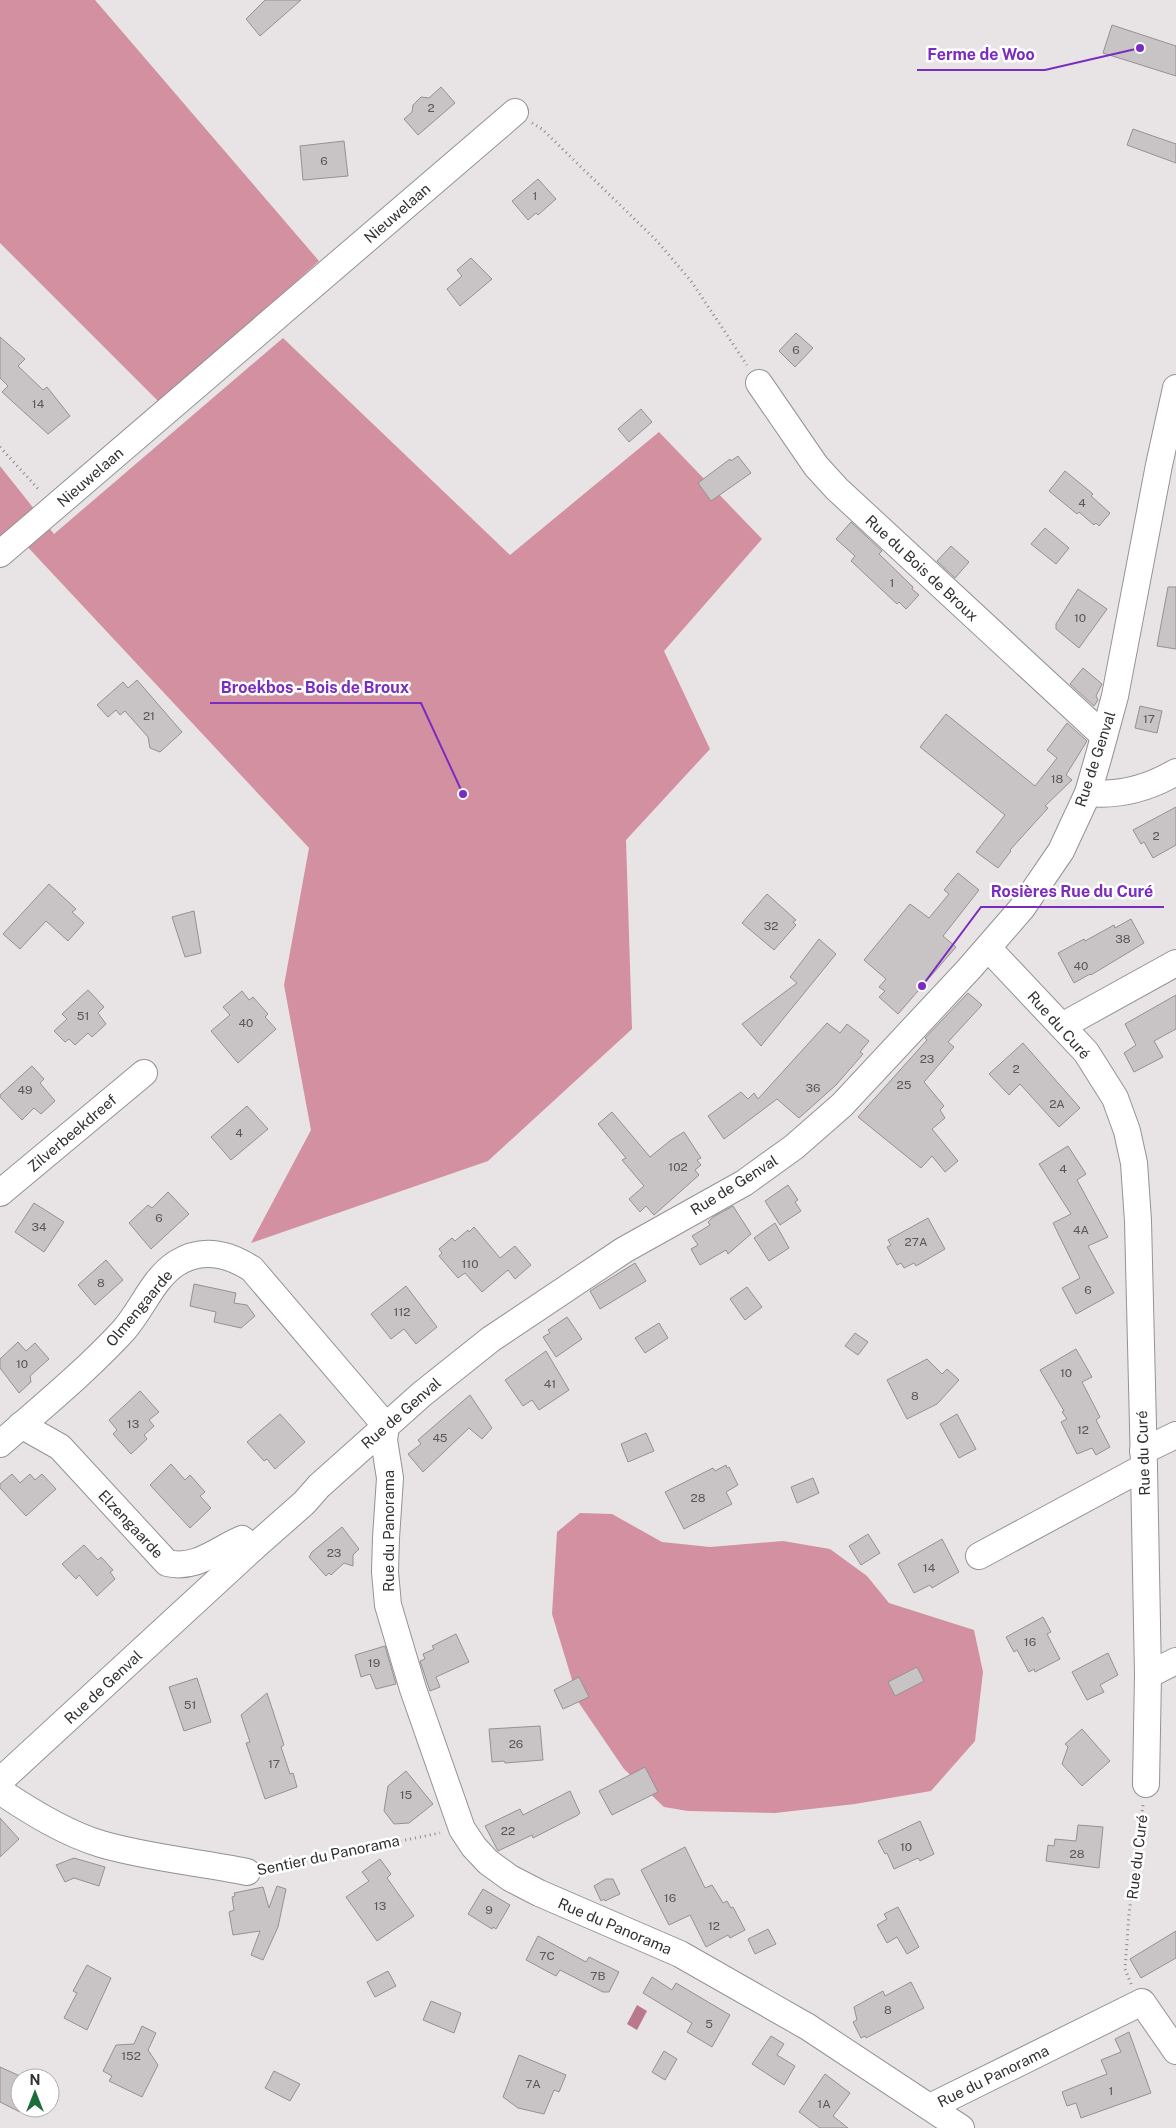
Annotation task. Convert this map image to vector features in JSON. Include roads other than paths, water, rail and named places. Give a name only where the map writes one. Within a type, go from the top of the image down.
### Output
[{"type":"street","name":"Nieuwelaan","points":[[0,554],[515,112]]},
{"type":"street","name":"Rue du Bois de Broux","points":[[759,383],[816,466],[837,489],[1104,736]]},
{"type":"street","name":"Rue de Genval","points":[[0,1781],[304,1503],[319,1486],[422,1394],[491,1339],[624,1250],[744,1183],[794,1147],[842,1105],[988,948],[1022,908],[1061,851],[1088,793],[1115,696],[1159,465],[1176,388]]},
{"type":"street","points":[[1088,793],[1102,794],[1132,791],[1162,780],[1176,772]]},
{"type":"street","name":"Rue du Curé","points":[[988,948],[1086,1052],[1114,1098],[1127,1131],[1134,1163],[1138,1221],[1144,1459],[1148,1675],[1146,1784]]},
{"type":"street","points":[[1062,1026],[1176,963]]},
{"type":"street","name":"Zilverbeekdreef","points":[[0,1193],[144,1073]]},
{"type":"street","name":"Olmengaarde","points":[[0,1444],[82,1372],[124,1329],[162,1277],[177,1263],[194,1256],[216,1253],[237,1259],[252,1269],[386,1426]]},
{"type":"street","name":"Elzengaarde","points":[[21,1425],[60,1447],[167,1563],[181,1566],[194,1563],[242,1539],[253,1548]]},
{"type":"street","name":"Rue du Panorama","points":[[386,1426],[384,1440],[390,1478],[386,1547],[388,1605],[413,1689],[462,1829],[474,1848],[488,1862],[510,1878],[539,1893],[680,1954],[808,2027],[930,2107],[1142,2002],[1176,2051]]},
{"type":"street","points":[[979,1556],[1144,1459],[1176,1435]]},
{"type":"street","points":[[1148,1675],[1176,1661]]},
{"type":"street","name":"Sentier du Panorama","points":[[0,1791],[31,1811],[102,1844],[158,1857],[247,1872]]},
{"type":"street","points":[[930,2107],[961,2128]]},
{"type":"place","name":"Ferme de Woo","points":[[1140,48]]},
{"type":"place","name":"Broekbos - Bois de Broux","points":[[463,794]]},
{"type":"place","name":"Rosières Rue du Curé","points":[[922,986]]}]
